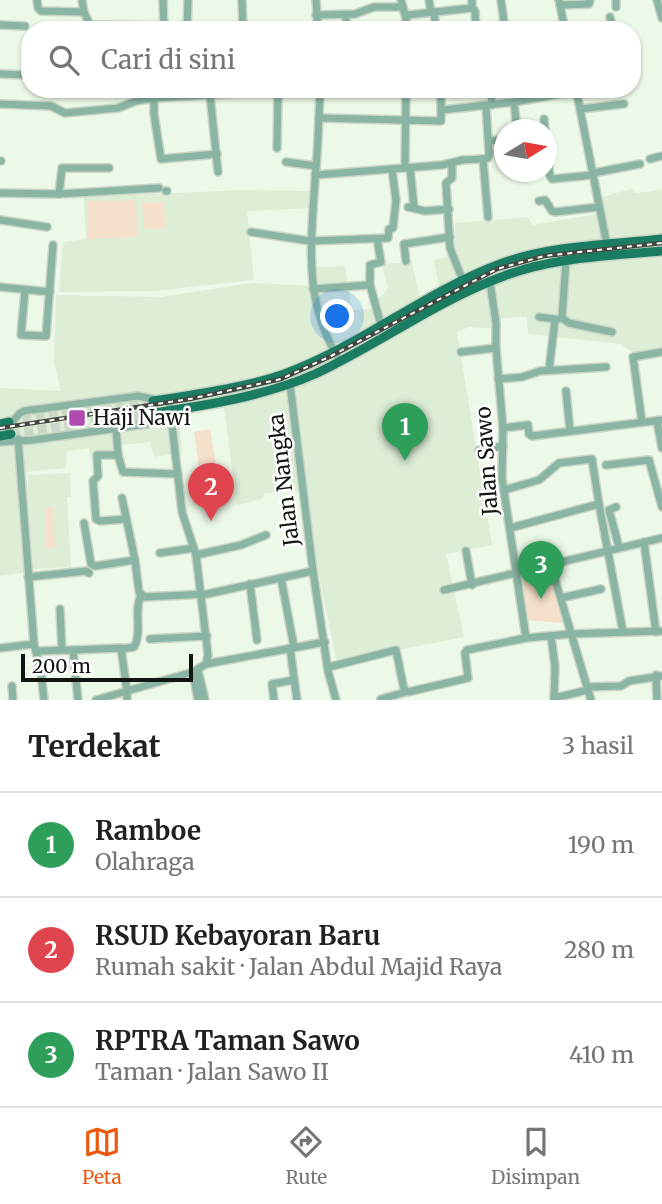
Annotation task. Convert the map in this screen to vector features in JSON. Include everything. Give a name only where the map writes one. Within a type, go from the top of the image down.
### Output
[{"type":"main road","points":[[155,401],[279,375],[333,351],[464,281],[516,259],[563,249],[662,239]]},
{"type":"main road","points":[[157,413],[290,384],[340,361],[490,282],[530,268],[566,261],[662,251]]},
{"type":"main road","points":[[0,436],[14,436]]},
{"type":"street","points":[[37,0],[41,11],[84,12]]},
{"type":"street","points":[[82,0],[88,21]]},
{"type":"street","points":[[163,0],[164,21]]},
{"type":"street","points":[[187,21],[188,0]]},
{"type":"street","points":[[242,0],[243,21]]},
{"type":"street","points":[[316,0],[316,21]]},
{"type":"street","points":[[429,0],[434,21]]},
{"type":"street","points":[[501,0],[504,21]]},
{"type":"street","points":[[562,21],[560,2],[589,4],[590,0]]},
{"type":"street","points":[[657,0],[662,18]]},
{"type":"street","points":[[316,15],[346,15],[374,6],[402,3],[408,21]]},
{"type":"street","points":[[407,15],[472,4],[476,21]]},
{"type":"street","points":[[346,15],[346,21]]},
{"type":"street","points":[[610,17],[611,21]]},
{"type":"street","points":[[0,25],[21,26]]},
{"type":"street","points":[[0,74],[21,75]]},
{"type":"street","points":[[0,104],[51,106],[65,113],[118,108],[144,98]]},
{"type":"street","points":[[154,98],[161,159],[216,154]]},
{"type":"street","points":[[209,98],[218,172]]},
{"type":"street","points":[[277,148],[278,98]]},
{"type":"street","points":[[320,98],[310,241],[313,289],[319,316],[333,351],[340,361]]},
{"type":"street","points":[[406,98],[411,207],[425,211],[449,209]]},
{"type":"street","points":[[319,118],[441,121],[441,98]]},
{"type":"street","points":[[316,175],[482,159],[488,156],[490,98]]},
{"type":"street","points":[[442,110],[535,98]]},
{"type":"street","points":[[578,98],[607,245]]},
{"type":"street","points":[[514,102],[516,119]]},
{"type":"street","points":[[580,109],[624,104]]},
{"type":"street","points":[[489,141],[494,141]]},
{"type":"street","points":[[650,159],[662,156]]},
{"type":"street","points":[[482,159],[488,217]]},
{"type":"street","points":[[286,162],[316,166]]},
{"type":"street","points":[[557,178],[640,162]]},
{"type":"street","points":[[452,164],[452,178],[446,183],[450,237],[452,256],[464,281]]},
{"type":"street","points":[[59,194],[62,168],[109,168]]},
{"type":"street","points":[[251,232],[310,241],[389,238],[396,201],[392,169]]},
{"type":"street","points":[[0,193],[164,190]]},
{"type":"street","points":[[305,193],[315,194]]},
{"type":"street","points":[[539,201],[546,201],[555,212],[599,207]]},
{"type":"street","points":[[0,220],[47,227]]},
{"type":"street","points":[[405,261],[404,244],[450,237]]},
{"type":"street","points":[[377,239],[381,262],[370,265],[370,285],[381,325]]},
{"type":"street","points":[[25,291],[21,335],[43,337],[48,334],[53,245]]},
{"type":"street","points":[[549,370],[566,261]]},
{"type":"street","name":"Jalan Sawo","points":[[490,282],[496,323],[503,428],[501,469],[526,638]]},
{"type":"street","points":[[313,289],[370,285]]},
{"type":"street","points":[[0,287],[50,292]]},
{"type":"street","points":[[539,317],[559,318],[569,323],[612,332]]},
{"type":"street","points":[[461,352],[496,348]]},
{"type":"street","points":[[642,422],[633,357],[662,352]]},
{"type":"street","points":[[498,379],[522,377],[549,370],[607,367]]},
{"type":"street","name":"Jalan Nangka","points":[[290,384],[313,571],[336,700]]},
{"type":"street","points":[[566,391],[570,431]]},
{"type":"street","points":[[8,422],[24,411],[138,396],[155,401]]},
{"type":"street","points":[[169,399],[182,512],[195,552],[202,594],[207,636],[206,664]]},
{"type":"street","points":[[0,442],[14,436],[33,440],[147,424],[157,413]]},
{"type":"street","points":[[503,428],[528,425],[530,436],[659,421],[662,448]]},
{"type":"street","points":[[116,428],[118,455],[123,472],[178,474]]},
{"type":"street","points":[[14,436],[35,647],[44,700]]},
{"type":"street","points":[[479,450],[503,446]]},
{"type":"street","points":[[118,455],[97,456],[98,476],[93,481],[96,519],[126,519]]},
{"type":"street","points":[[504,490],[540,480],[559,463],[591,458],[623,632]]},
{"type":"street","points":[[606,465],[649,460],[662,508]]},
{"type":"street","points":[[0,648],[73,650],[134,647],[138,640],[137,614],[141,595],[122,498]]},
{"type":"street","points":[[510,528],[599,505]]},
{"type":"street","points":[[616,507],[609,510],[619,547]]},
{"type":"street","points":[[83,523],[91,564],[94,566],[135,560]]},
{"type":"street","points":[[160,554],[195,552],[251,542],[266,535]]},
{"type":"street","points":[[444,590],[662,538]]},
{"type":"street","points":[[381,699],[468,678],[465,653],[467,650],[526,638],[659,631],[644,542]]},
{"type":"street","points":[[466,551],[472,585]]},
{"type":"street","points":[[551,566],[591,700]]},
{"type":"street","points":[[28,577],[86,571],[89,573]]},
{"type":"street","name":"Jalan Nangka","points":[[141,595],[202,594],[313,571]]},
{"type":"street","points":[[281,578],[297,700]]},
{"type":"street","points":[[250,584],[257,640]]},
{"type":"street","points":[[561,598],[601,589]]},
{"type":"street","points":[[60,609],[62,650]]},
{"type":"street","points":[[150,639],[207,636]]},
{"type":"street","points":[[551,636],[555,666],[554,699],[587,688],[621,687],[629,681],[659,676],[657,700]]},
{"type":"street","points":[[96,700],[196,671],[206,664],[325,642]]},
{"type":"street","points":[[121,649],[127,700]]},
{"type":"street","points":[[73,650],[78,700]]},
{"type":"street","points":[[329,667],[396,650],[406,692]]},
{"type":"street","points":[[196,671],[198,700]]},
{"type":"street","points":[[196,671],[205,700]]},
{"type":"street","points":[[274,700],[272,684],[294,680]]},
{"type":"street","points":[[12,686],[13,700]]},
{"type":"street","points":[[415,691],[418,700]]},
{"type":"shaded area","points":[[631,189],[636,193],[662,190],[662,350],[634,353],[621,344],[528,334],[527,317],[501,318],[501,329],[469,327],[457,332],[492,545],[446,554],[464,637],[337,662],[301,491],[264,493],[263,499],[237,505],[224,408],[179,417],[182,453],[154,457],[150,442],[120,445],[120,455],[91,460],[89,448],[67,451],[66,468],[26,472],[28,492],[28,475],[70,473],[71,497],[67,497],[71,567],[33,569],[28,498],[28,572],[0,576],[0,388],[61,391],[54,363],[56,295],[161,297],[252,283],[314,286],[317,267],[345,266],[352,310],[371,309],[388,288],[382,264],[412,262],[420,299],[440,291],[434,260],[455,255],[455,223],[527,217],[533,225],[603,213],[601,197]]},
{"type":"shaded area","points":[[241,190],[312,191],[312,208],[247,211],[254,280],[155,291],[59,292],[63,242],[86,239],[84,197]]},
{"type":"shaded area","points":[[136,200],[137,237],[88,239],[87,201]]},
{"type":"shaded area","points":[[164,202],[166,228],[144,229],[142,203]]},
{"type":"shaded area","points":[[210,429],[217,472],[200,474],[194,432]]},
{"type":"shaded area","points":[[45,507],[53,507],[55,548],[46,548]]},
{"type":"shaded area","points":[[548,572],[563,623],[527,620],[523,579]]},
{"type":"tunnel","points":[[9,422],[153,401]]},
{"type":"tunnel","points":[[11,434],[155,413]]},
{"type":"railway","points":[[0,428],[190,399],[281,379],[331,356],[497,269],[544,256],[662,243]]},
{"type":"place","name":"Haji Nawi","points":[[77,418]]},
{"type":"place","name":"Ramboe","points":[[405,461]]},
{"type":"place","name":"RSUD Kebayoran Baru","points":[[211,521]]},
{"type":"place","name":"RPTRA Taman Sawo","points":[[541,599]]}]
